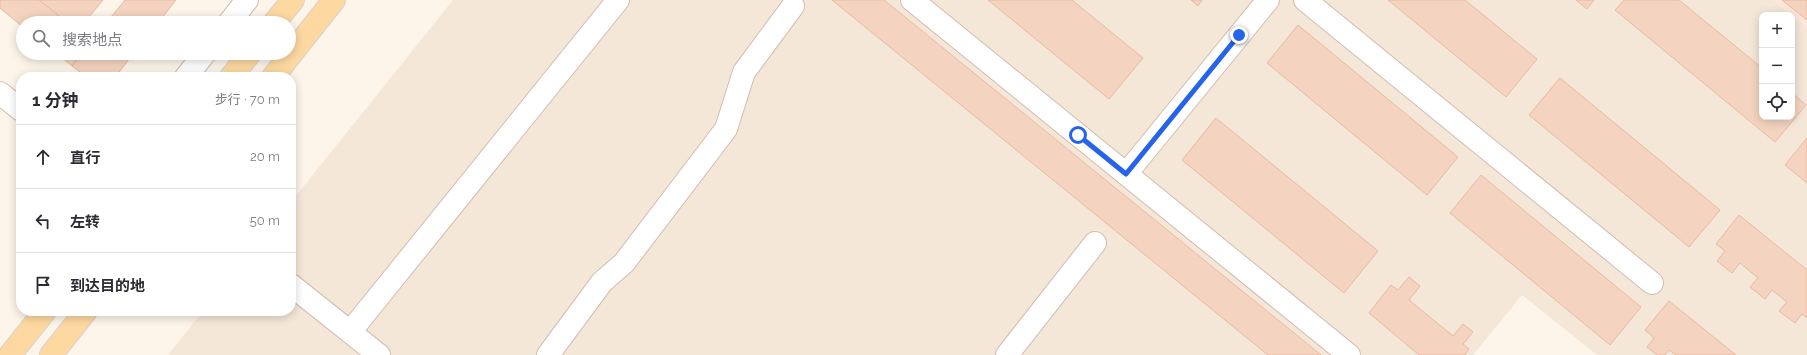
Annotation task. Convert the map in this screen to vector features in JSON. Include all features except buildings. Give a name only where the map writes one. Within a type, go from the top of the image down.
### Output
[{"type":"main road","points":[[280,16],[293,0]]},
{"type":"main road","points":[[296,48],[334,0]]},
{"type":"main road","points":[[235,72],[244,60]]},
{"type":"main road","points":[[277,72],[286,60]]},
{"type":"main road","points":[[10,355],[41,316]]},
{"type":"main road","points":[[51,355],[82,316]]},
{"type":"street","points":[[234,16],[247,0]]},
{"type":"street","points":[[350,332],[618,0]]},
{"type":"street","points":[[912,0],[1349,355]]},
{"type":"street","points":[[1126,174],[1268,0]]},
{"type":"street","points":[[1305,0],[1652,283]]},
{"type":"street","points":[[548,355],[602,282],[624,263],[726,129],[744,72],[793,6]]},
{"type":"street","points":[[190,72],[199,60]]},
{"type":"street","points":[[0,93],[16,106]]},
{"type":"street","points":[[1007,355],[1095,243]]},
{"type":"street","points":[[296,289],[379,355]]},
{"type":"shaded area","points":[[453,0],[1774,0],[1789,12],[1759,12],[1759,120],[1795,120],[1795,17],[1807,27],[1807,355],[1597,355],[1522,295],[1473,355],[168,355],[199,316],[296,316],[296,196]]},
{"type":"shaded area","points":[[1774,0],[1807,0],[1807,27],[1795,17],[1795,12],[1789,12]]},
{"type":"route","points":[[1078,135],[1126,174],[1239,35]]}]
